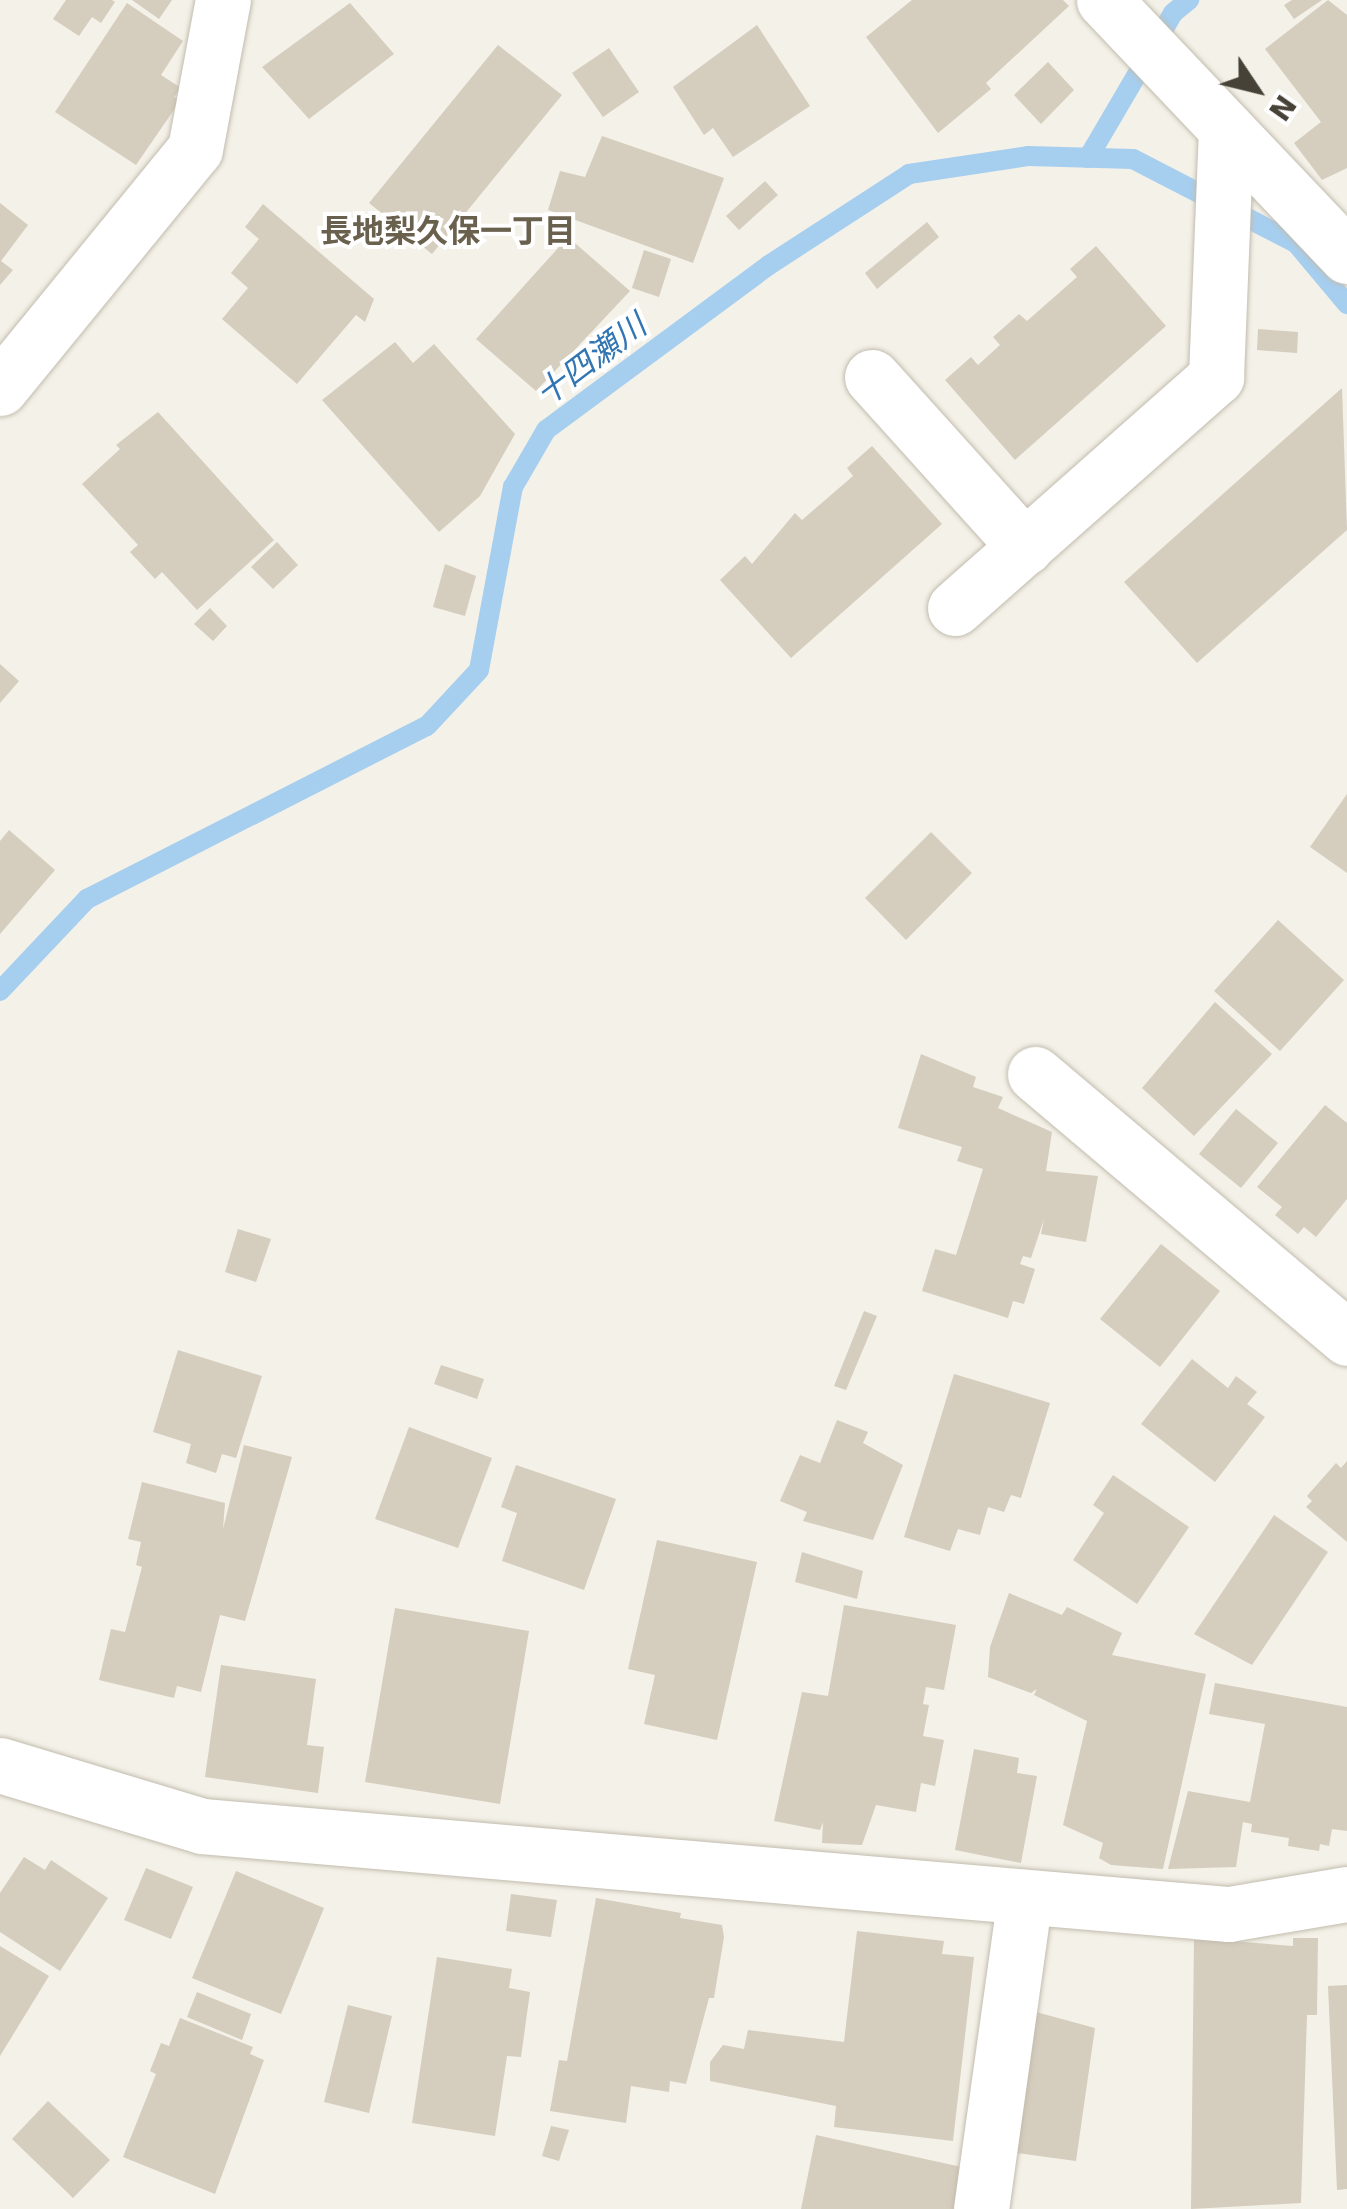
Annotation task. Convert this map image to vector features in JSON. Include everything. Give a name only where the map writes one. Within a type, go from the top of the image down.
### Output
[{"type":"street","points":[[0,388],[195,148],[223,0]]},
{"type":"street","points":[[1104,0],[1347,256]]},
{"type":"street","points":[[955,608],[1216,377],[1226,129]]},
{"type":"street","points":[[872,377],[1024,547]]},
{"type":"street","points":[[1035,1074],[1347,1338]]},
{"type":"street","points":[[0,1765],[202,1826],[1229,1914],[1347,1894]]},
{"type":"street","points":[[981,2209],[1025,1897]]},
{"type":"building","points":[[66,0],[115,2],[101,23],[92,17],[79,36],[53,19]]},
{"type":"building","points":[[132,0],[172,0],[159,19]]},
{"type":"building","points":[[912,0],[1063,0],[1069,6],[986,83],[991,89],[938,133],[866,37]]},
{"type":"building","points":[[1292,0],[1322,0],[1294,19],[1284,5]]},
{"type":"building","points":[[1328,0],[1347,15],[1347,168],[1322,180],[1294,143],[1321,122],[1265,49]]},
{"type":"building","points":[[127,3],[183,41],[161,75],[181,88],[174,97],[180,101],[136,165],[55,112]]},
{"type":"building","points":[[350,3],[394,54],[309,119],[262,67]]},
{"type":"building","points":[[757,25],[810,106],[733,157],[713,128],[704,135],[673,87]]},
{"type":"building","points":[[498,45],[562,95],[432,254],[369,203]]},
{"type":"building","points":[[609,48],[639,92],[603,117],[572,73]]},
{"type":"building","points":[[1048,62],[1074,90],[1041,124],[1014,95]]},
{"type":"building","points":[[602,136],[724,178],[693,263],[548,210],[560,171],[585,177]]},
{"type":"building","points":[[765,181],[778,195],[739,230],[726,216]]},
{"type":"building","points":[[0,203],[28,225],[1,261],[13,270],[0,285]]},
{"type":"building","points":[[263,204],[374,299],[365,322],[356,315],[297,384],[222,319],[248,288],[231,273],[259,239],[245,227]]},
{"type":"building","points":[[927,222],[939,237],[877,289],[865,273]]},
{"type":"building","points":[[568,237],[630,291],[536,391],[476,339]]},
{"type":"building","points":[[1096,246],[1166,326],[1015,460],[945,380],[971,357],[978,365],[1000,345],[993,337],[1019,314],[1027,321],[1077,277],[1070,269]]},
{"type":"building","points":[[644,250],[671,259],[659,297],[632,288]]},
{"type":"building","points":[[1258,329],[1298,332],[1297,353],[1257,350]]},
{"type":"building","points":[[395,342],[413,363],[434,344],[515,434],[480,496],[439,532],[322,400]]},
{"type":"building","points":[[1342,388],[1347,530],[1197,663],[1124,582]]},
{"type":"building","points":[[158,412],[274,540],[197,610],[162,572],[155,579],[130,552],[138,545],[82,484],[120,449],[116,445]]},
{"type":"building","points":[[872,446],[942,524],[791,658],[720,580],[745,556],[752,564],[795,513],[802,520],[853,476],[847,468]]},
{"type":"building","points":[[277,542],[298,565],[273,589],[251,567]]},
{"type":"building","points":[[445,564],[476,576],[465,616],[433,607]]},
{"type":"building","points":[[210,608],[227,626],[213,641],[194,624]]},
{"type":"building","points":[[0,664],[19,681],[0,703]]},
{"type":"building","points":[[1347,794],[1347,873],[1310,847]]},
{"type":"building","points":[[9,830],[55,870],[0,934],[0,841]]},
{"type":"building","points":[[931,832],[972,873],[906,940],[865,898]]},
{"type":"building","points":[[1278,920],[1344,980],[1280,1051],[1214,991]]},
{"type":"building","points":[[1215,1002],[1272,1054],[1194,1136],[1142,1088]]},
{"type":"building","points":[[921,1054],[976,1077],[973,1087],[1003,1097],[998,1108],[1052,1132],[1046,1171],[1098,1176],[1086,1242],[1041,1234],[1044,1219],[1031,1258],[1023,1256],[1020,1264],[1035,1269],[1024,1304],[1013,1301],[1008,1318],[922,1291],[935,1249],[956,1255],[983,1169],[957,1161],[962,1147],[898,1128]]},
{"type":"building","points":[[1325,1105],[1347,1123],[1347,1199],[1316,1237],[1304,1227],[1298,1234],[1275,1215],[1282,1207],[1257,1187]]},
{"type":"building","points":[[1236,1109],[1278,1143],[1241,1188],[1199,1154]]},
{"type":"building","points":[[238,1229],[271,1239],[256,1282],[225,1272]]},
{"type":"building","points":[[1161,1244],[1220,1291],[1160,1367],[1100,1319]]},
{"type":"building","points":[[864,1311],[877,1316],[846,1390],[834,1386]]},
{"type":"building","points":[[178,1350],[262,1376],[236,1458],[222,1454],[216,1473],[186,1463],[191,1444],[153,1432]]},
{"type":"building","points":[[1192,1359],[1228,1388],[1236,1376],[1257,1392],[1247,1404],[1265,1417],[1215,1482],[1141,1424]]},
{"type":"building","points":[[441,1365],[484,1379],[477,1399],[434,1384]]},
{"type":"building","points":[[954,1374],[1050,1403],[1021,1498],[1011,1495],[1004,1512],[988,1507],[980,1535],[958,1529],[950,1551],[904,1537]]},
{"type":"building","points":[[837,1420],[868,1432],[863,1443],[903,1465],[873,1540],[803,1521],[807,1512],[780,1501],[800,1455],[820,1463]]},
{"type":"building","points":[[409,1427],[492,1458],[458,1548],[375,1519]]},
{"type":"building","points":[[244,1445],[292,1457],[245,1621],[220,1615],[201,1692],[177,1686],[174,1698],[99,1680],[111,1629],[125,1632],[142,1567],[136,1565],[141,1542],[128,1539],[142,1482],[225,1503],[223,1529]]},
{"type":"building","points":[[1347,1461],[1347,1542],[1306,1507],[1312,1501],[1307,1496],[1336,1463],[1341,1468]]},
{"type":"building","points":[[516,1465],[616,1499],[584,1590],[502,1561],[517,1513],[501,1507]]},
{"type":"building","points":[[1113,1475],[1189,1527],[1137,1604],[1073,1560],[1104,1513],[1093,1505]]},
{"type":"building","points":[[1274,1515],[1328,1552],[1252,1665],[1194,1634]]},
{"type":"building","points":[[657,1540],[757,1562],[717,1740],[644,1724],[655,1675],[628,1669]]},
{"type":"building","points":[[802,1552],[863,1571],[857,1599],[795,1582]]},
{"type":"building","points":[[1009,1593],[1062,1615],[1067,1607],[1122,1633],[1112,1655],[1206,1674],[1163,1869],[1111,1865],[1099,1858],[1103,1843],[1063,1825],[1087,1721],[1034,1695],[1037,1689],[1031,1693],[988,1677],[990,1647]]},
{"type":"building","points":[[844,1605],[956,1625],[944,1690],[926,1687],[923,1704],[929,1705],[923,1736],[944,1740],[935,1786],[921,1783],[916,1812],[876,1805],[862,1845],[822,1843],[823,1822],[820,1830],[774,1821],[802,1692],[828,1696]]},
{"type":"building","points":[[395,1608],[529,1631],[500,1804],[365,1782]]},
{"type":"building","points":[[221,1665],[316,1679],[307,1745],[324,1747],[318,1793],[205,1777]]},
{"type":"building","points":[[1215,1683],[1347,1707],[1347,1831],[1332,1829],[1329,1846],[1320,1844],[1319,1851],[1288,1846],[1289,1838],[1251,1832],[1252,1824],[1243,1822],[1236,1867],[1168,1869],[1188,1791],[1250,1802],[1265,1724],[1209,1714]]},
{"type":"building","points":[[974,1749],[1019,1758],[1017,1773],[1037,1776],[1021,1863],[955,1850]]},
{"type":"building","points":[[24,1857],[45,1870],[51,1860],[108,1898],[60,1971],[0,1932],[0,1893]]},
{"type":"building","points":[[146,1868],[193,1887],[171,1939],[124,1920]]},
{"type":"building","points":[[236,1871],[324,1908],[281,2014],[192,1978]]},
{"type":"building","points":[[511,1894],[557,1900],[551,1937],[506,1931]]},
{"type":"building","points":[[596,1898],[681,1913],[680,1918],[722,1925],[724,1937],[714,1998],[709,1998],[686,2084],[670,2081],[669,2092],[631,2086],[626,2123],[550,2111],[559,2060],[567,2061]]},
{"type":"building","points":[[857,1931],[944,1941],[942,1954],[974,1957],[953,2141],[834,2127],[836,2106],[710,2081],[710,2062],[723,2045],[744,2049],[748,2030],[844,2042]]},
{"type":"building","points":[[1194,1938],[1293,1946],[1293,1938],[1318,1938],[1317,2015],[1307,2015],[1301,2203],[1191,2209]]},
{"type":"building","points":[[0,1946],[49,1976],[0,2056]]},
{"type":"building","points":[[437,1957],[512,1969],[509,1988],[530,1992],[521,2057],[507,2056],[495,2136],[412,2123]]},
{"type":"building","points":[[1347,1985],[1347,2189],[1337,2190],[1328,1986]]},
{"type":"building","points":[[197,1992],[251,2014],[242,2040],[187,2017]]},
{"type":"building","points":[[348,2005],[392,2016],[369,2113],[324,2102]]},
{"type":"building","points":[[1036,2012],[1095,2028],[1076,2161],[1017,2153]]},
{"type":"building","points":[[180,2018],[253,2047],[250,2054],[264,2060],[215,2194],[123,2157],[156,2074],[150,2071],[161,2043],[169,2046]]},
{"type":"building","points":[[48,2101],[110,2160],[73,2198],[12,2139]]},
{"type":"building","points":[[551,2126],[569,2130],[559,2161],[542,2156]]},
{"type":"building","points":[[816,2135],[966,2168],[957,2209],[801,2209]]},
{"type":"waterway","points":[[1088,158],[1173,13],[1189,0]]},
{"type":"waterway","name":"十四瀬川","points":[[0,991],[87,899],[427,726],[479,670],[513,487],[546,430],[769,265],[909,174],[1028,156],[1133,159],[1296,243],[1347,304]]},
{"type":"district","name":"長地梨久保一丁目","points":[[448,231]]}]
